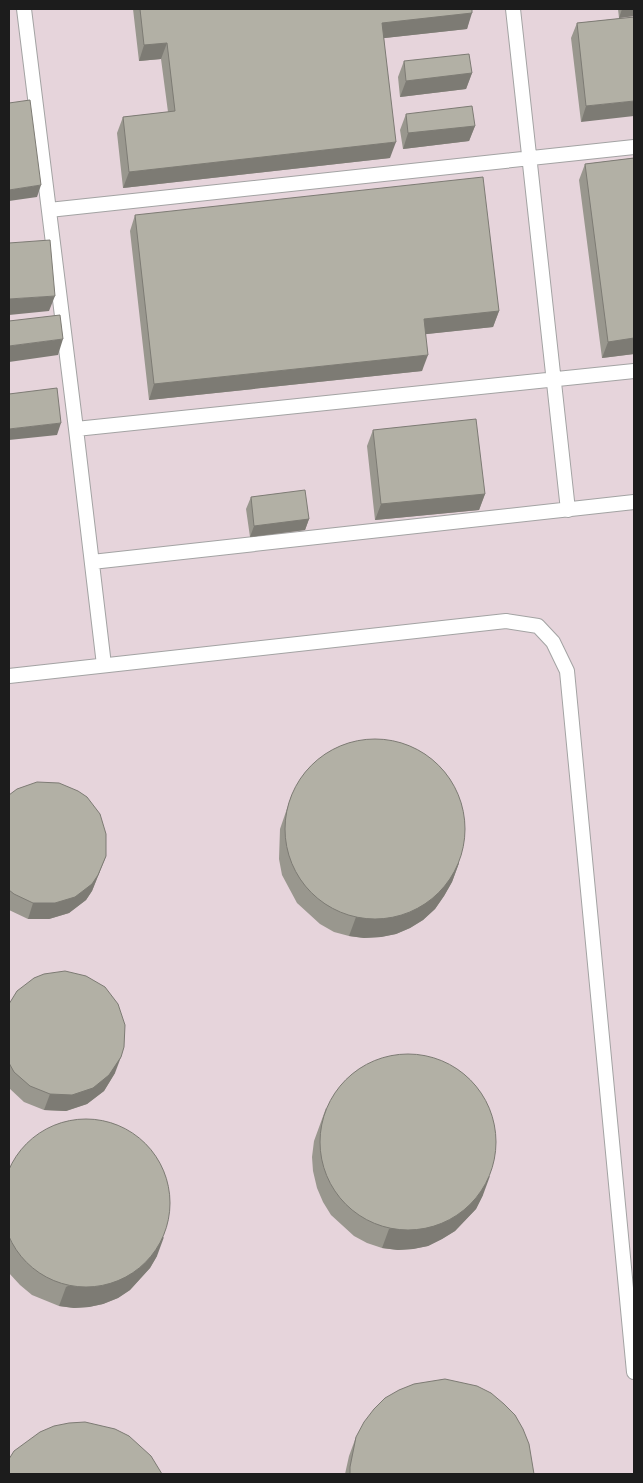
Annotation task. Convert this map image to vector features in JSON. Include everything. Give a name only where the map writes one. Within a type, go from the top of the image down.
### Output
[{"type":"lane","points":[[24,9],[104,665]]},
{"type":"lane","points":[[513,9],[568,510]]},
{"type":"lane","points":[[49,210],[634,147]]},
{"type":"lane","points":[[76,429],[634,371]]},
{"type":"lane","points":[[92,562],[634,502]]},
{"type":"lane","points":[[9,676],[506,621],[538,626],[554,642],[567,672],[634,1372]]},
{"type":"shaded area","points":[[9,9],[634,9],[634,1474],[9,1474]]},
{"type":"building","points":[[140,9],[472,9],[472,13],[382,23],[396,142],[129,172],[123,117],[175,111],[167,43],[144,45]]},
{"type":"building","points":[[634,17],[634,101],[586,106],[577,23]]},
{"type":"building","points":[[469,54],[472,73],[406,81],[404,61]]},
{"type":"building","points":[[30,100],[41,185],[9,190],[9,103]]},
{"type":"building","points":[[472,106],[475,126],[408,133],[406,114]]},
{"type":"building","points":[[634,158],[634,338],[608,342],[585,164]]},
{"type":"building","points":[[483,177],[499,311],[424,319],[428,355],[154,384],[135,215]]},
{"type":"building","points":[[50,240],[55,296],[9,299],[9,243]]},
{"type":"building","points":[[60,315],[63,339],[9,346],[9,321]]},
{"type":"building","points":[[57,388],[61,423],[9,429],[9,394]]},
{"type":"building","points":[[476,419],[485,494],[381,504],[373,430]]},
{"type":"building","points":[[305,490],[309,519],[254,526],[251,497]]},
{"type":"building","points":[[375,739],[409,746],[425,754],[444,772],[450,779],[461,803],[465,829],[458,863],[450,879],[432,898],[425,904],[401,915],[375,919],[341,912],[325,904],[306,886],[300,879],[289,855],[285,829],[292,795],[300,779],[318,760],[325,754],[349,743]]},
{"type":"building","points":[[37,782],[59,783],[87,797],[100,814],[106,834],[106,856],[92,884],[75,897],[55,903],[33,903],[9,890],[9,795],[17,789]]},
{"type":"building","points":[[65,971],[86,976],[105,987],[118,1004],[125,1025],[124,1047],[121,1057],[109,1075],[93,1088],[72,1095],[50,1094],[30,1086],[14,1072],[9,1063],[9,1004],[17,991],[34,978],[44,974]]},
{"type":"building","points":[[417,1054],[442,1060],[450,1064],[476,1086],[490,1108],[495,1125],[495,1159],[490,1176],[476,1198],[464,1210],[442,1224],[425,1229],[399,1230],[374,1224],[366,1220],[340,1198],[326,1176],[321,1159],[320,1133],[326,1108],[330,1100],[352,1074],[374,1060],[391,1055]]},
{"type":"building","points":[[94,1119],[118,1125],[146,1143],[164,1171],[169,1187],[169,1219],[164,1235],[146,1263],[133,1273],[110,1284],[78,1287],[54,1281],[26,1263],[16,1250],[5,1227],[2,1195],[8,1171],[26,1143],[39,1133],[62,1122]]},
{"type":"building","points":[[445,1379],[477,1386],[491,1393],[515,1415],[529,1444],[534,1474],[350,1474],[356,1437],[364,1422],[385,1398],[414,1384]]},
{"type":"building","points":[[85,1422],[115,1429],[129,1436],[151,1456],[162,1474],[9,1474],[9,1459],[14,1451],[40,1432],[54,1426]]}]
